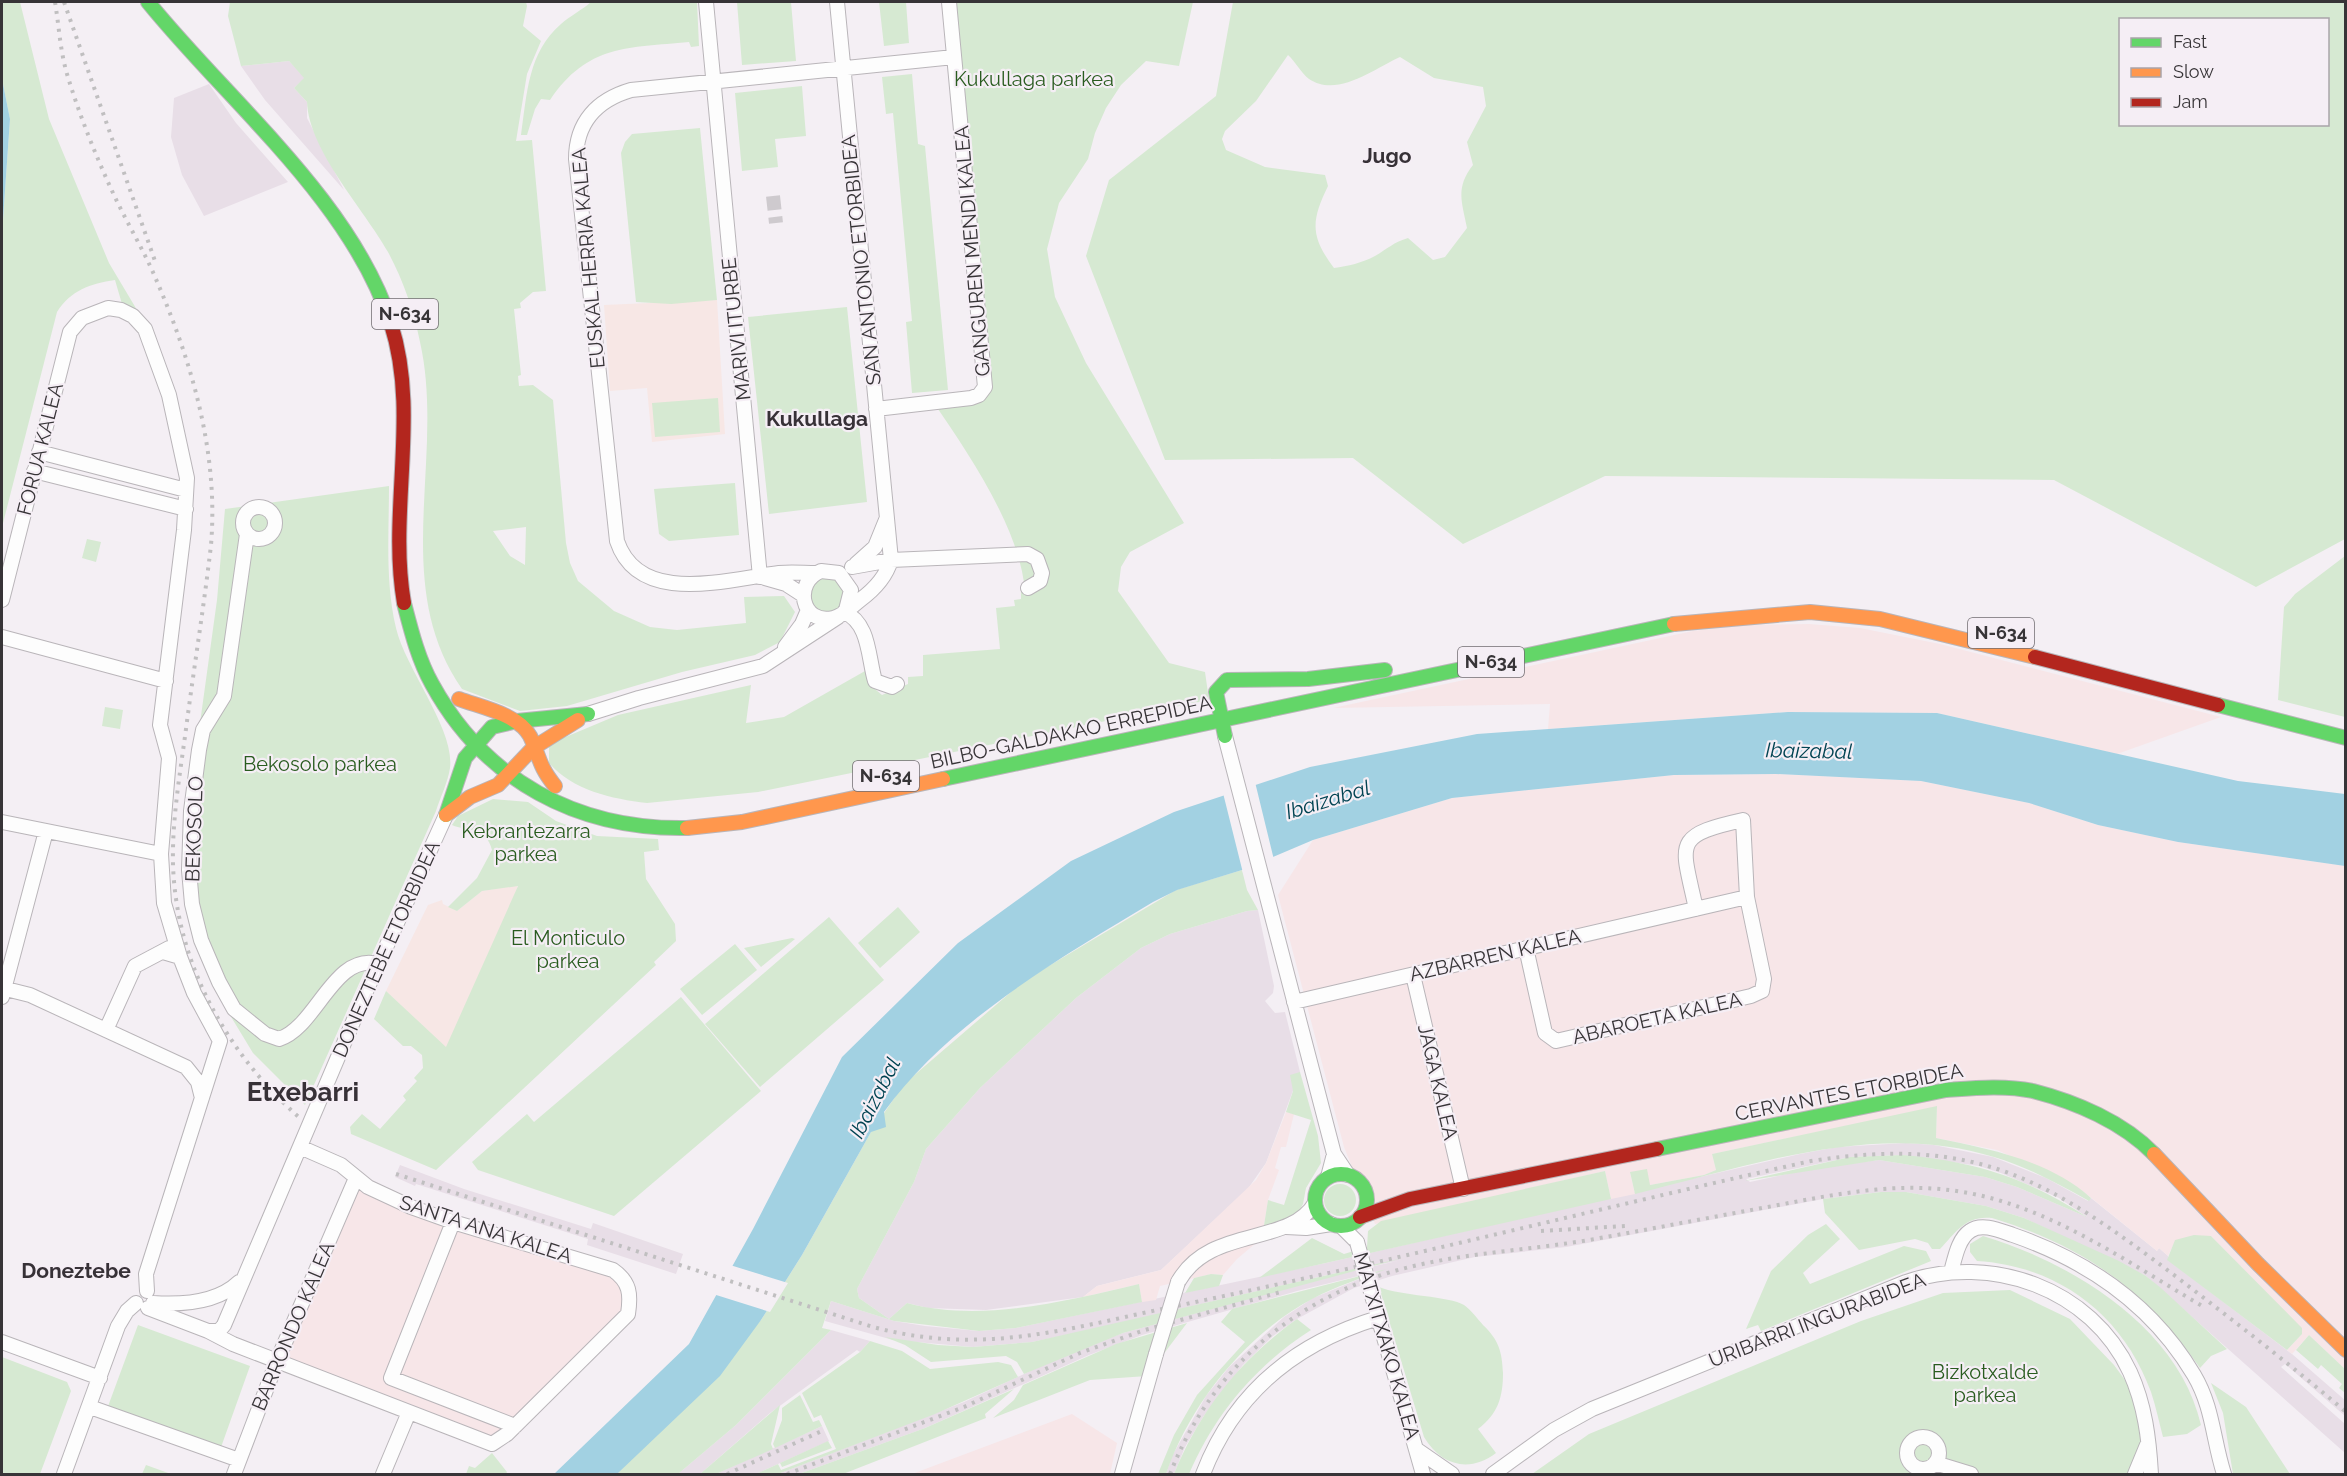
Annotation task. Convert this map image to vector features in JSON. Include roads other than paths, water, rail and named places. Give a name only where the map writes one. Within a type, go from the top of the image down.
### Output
[{"type":"main road","name":"BILBO-GALDAKAO ERREPIDEA","points":[[148,2],[339,221],[367,264],[387,309],[403,382],[398,549],[404,605],[413,645],[435,692],[475,744],[510,775],[549,801],[593,818],[643,827],[684,828],[742,822],[1692,620],[1745,614],[1810,612],[1880,619],[2346,738]]},
{"type":"main road","points":[[172,8],[330,186]]},
{"type":"main road","points":[[415,492],[417,458]]},
{"type":"main road","points":[[414,528],[415,509]]},
{"type":"main road","points":[[421,612],[433,651]]},
{"type":"main road","points":[[1226,735],[1213,706],[1216,692],[1227,680],[1308,679],[1391,669],[1265,695]]},
{"type":"main road","points":[[449,684],[490,737]]},
{"type":"main road","points":[[459,699],[517,721],[528,734],[541,770],[555,786]]},
{"type":"main road","name":"BILBO-GALDAKAO ERREPIDEA","points":[[1213,706],[1236,701]]},
{"type":"main road","points":[[449,711],[460,742],[462,768],[469,782],[484,790],[528,789]]},
{"type":"main road","points":[[446,815],[469,751],[475,744],[490,737],[500,723],[588,714]]},
{"type":"main road","points":[[446,815],[470,797],[498,785],[510,775],[516,759],[588,714]]},
{"type":"main road","points":[[1030,760],[1059,762],[1211,731],[1226,735]]},
{"type":"main road","points":[[516,759],[555,786],[602,805],[644,812],[684,814],[730,809]]},
{"type":"main road","name":"CERVANTES ETORBIDEA","points":[[1358,1219],[1410,1199],[1946,1090],[1988,1087],[2032,1091],[2085,1109],[2132,1134],[2346,1350]]},
{"type":"main road","points":[[1348,1175],[1362,1185],[1365,1193],[1364,1210],[1358,1219],[1336,1225],[1323,1219],[1315,1203],[1317,1188],[1328,1178],[1348,1175]]},
{"type":"main road","name":"CERVANTES ETORBIDEA","points":[[1365,1193],[1384,1198],[1410,1199]]},
{"type":"street","name":"MARIVI ITURBE","points":[[706,2],[760,577]]},
{"type":"street","name":"SAN ANTONIO ETORBIDEA","points":[[837,2],[891,560]]},
{"type":"street","name":"GANGUREN MENDI KALEA","points":[[876,409],[971,398],[980,395],[985,387],[949,2]]},
{"type":"street","name":"EUSKAL HERRIA KALEA","points":[[816,573],[779,573],[760,577],[664,583],[644,576],[630,565],[621,552],[617,541],[598,384],[576,159],[580,131],[594,108],[603,101],[648,87],[954,57]]},
{"type":"street","name":"FORUA KALEA","points":[[2,600],[70,332],[82,318],[108,308],[122,310],[133,316],[145,329],[170,395],[187,478],[186,490]]},
{"type":"street","points":[[39,452],[186,490],[186,509],[160,725],[169,758],[160,854],[164,903],[180,957],[194,993],[220,1041],[146,1274],[146,1301]]},
{"type":"street","points":[[34,471],[186,509]]},
{"type":"street","name":"SAN ANTONIO ETORBIDEA","points":[[833,571],[852,567],[869,555],[875,547],[886,518]]},
{"type":"street","name":"BEKOSOLO","points":[[247,534],[224,696],[203,730],[191,811],[190,881],[192,904],[201,940],[219,982],[234,1009],[265,1034],[279,1039],[291,1032],[347,970],[368,961],[378,964]]},
{"type":"street","points":[[852,567],[891,560],[1028,554],[1037,559],[1042,573],[1040,581],[1028,588]]},
{"type":"street","points":[[588,714],[639,698],[763,666],[843,613],[878,585],[891,560]]},
{"type":"street","points":[[843,613],[851,590],[845,578],[833,571],[816,573],[806,582],[803,595],[808,610],[819,618],[843,613],[856,620],[865,633],[875,681],[892,687],[897,684]]},
{"type":"street","name":"EUSKAL HERRIA KALEA","points":[[760,577],[777,580],[803,595]]},
{"type":"street","points":[[763,666],[787,646],[808,610]]},
{"type":"street","points":[[2,637],[166,681]]},
{"type":"street","points":[[1226,735],[1334,1154],[1348,1175]]},
{"type":"street","name":"DONEZTEBE ETORBIDEA","points":[[224,1325],[241,1280],[378,964],[446,815]]},
{"type":"street","points":[[1696,909],[1685,853],[1688,844],[1700,831],[1743,820],[1747,897]]},
{"type":"street","points":[[2,822],[160,854]]},
{"type":"street","points":[[46,831],[3,991],[30,995],[186,1067],[198,1082],[202,1098]]},
{"type":"street","name":"AZBARREN KALEA","points":[[1294,1002],[1747,897]]},
{"type":"street","name":"ABAROETA KALEA","points":[[1526,948],[1545,1033],[1556,1041],[1751,996],[1762,991],[1764,979],[1747,897]]},
{"type":"street","points":[[106,1030],[135,966],[172,946],[174,935]]},
{"type":"street","points":[[163,952],[180,957]]},
{"type":"street","name":"JAGA KALEA","points":[[1413,975],[1463,1189]]},
{"type":"street","name":"SANTA ANA KALEA","points":[[300,1147],[341,1165],[368,1187],[411,1207],[453,1222],[613,1270],[628,1286],[631,1295],[628,1314],[514,1426]]},
{"type":"street","points":[[1328,1178],[1334,1154]]},
{"type":"street","name":"BARRONDO KALEA","points":[[234,1474],[277,1361],[356,1178]]},
{"type":"street","points":[[1122,1474],[1178,1282],[1194,1263],[1219,1246],[1284,1227],[1306,1215],[1315,1203]]},
{"type":"street","name":"MATXITXAKO KALEA","points":[[1358,1219],[1357,1242],[1423,1474]]},
{"type":"street","points":[[146,1301],[233,1344],[496,1444],[514,1426],[391,1378],[453,1222]]},
{"type":"street","points":[[1284,1227],[1306,1228],[1336,1225]]},
{"type":"street","name":"MATXITXAKO KALEA","points":[[1336,1225],[1357,1242]]},
{"type":"street","points":[[1951,1272],[1962,1239],[1972,1230],[1981,1227],[2008,1233],[2060,1253],[2099,1275],[2151,1320],[2194,1375],[2212,1414],[2224,1474]]},
{"type":"street","name":"URIBARRI INGURABIDEA","points":[[1493,1474],[1554,1430],[1600,1406],[1906,1282],[1951,1272],[1984,1272],[2013,1277],[2050,1290],[2085,1313],[2111,1341],[2129,1370],[2143,1409],[2149,1441],[2151,1474]]},
{"type":"street","points":[[64,1474],[121,1320],[146,1301],[198,1302],[220,1295],[241,1280]]},
{"type":"street","points":[[1203,1474],[1222,1434],[1244,1402],[1280,1367],[1295,1355],[1329,1336],[1378,1318]]},
{"type":"street","points":[[208,1331],[219,1331],[224,1325]]},
{"type":"street","points":[[224,1325],[225,1333],[233,1344]]},
{"type":"street","points":[[2,1342],[100,1378]]},
{"type":"street","points":[[90,1407],[239,1460]]},
{"type":"street","points":[[383,1474],[409,1412]]},
{"type":"street","points":[[2135,1474],[2149,1441]]},
{"type":"street","name":"MATXITXAKO KALEA","points":[[1416,1449],[1450,1474]]},
{"type":"street","points":[[1935,1463],[1971,1474]]},
{"type":"street","points":[[1450,1474],[1458,1474]]},
{"type":"water","points":[[2,79],[10,119],[2,234]]},
{"type":"water","name":"Ibaizabal","points":[[1788,712],[1937,713],[2238,781],[2345,794],[2345,866],[2178,842],[2098,825],[2029,803],[1921,781],[1776,774],[1674,775],[1452,798],[1313,840],[1242,870],[1177,890],[1153,902],[1044,969],[973,1021],[910,1079],[884,1112],[886,1127],[871,1132],[802,1255],[761,1320],[720,1376],[617,1474],[554,1474],[689,1344],[753,1229],[842,1057],[958,943],[1071,861],[1174,812],[1310,767],[1477,734]]},
{"type":"tunnel","points":[[773,196],[776,223]]},
{"type":"railway","points":[[55,2],[61,47],[77,104],[106,178],[166,303],[189,370],[206,439],[212,509],[211,545],[175,813],[173,864],[176,901],[184,937],[211,1006],[229,1037],[251,1067],[302,1120]]},
{"type":"railway","points":[[64,2],[155,261]]},
{"type":"railway","points":[[396,1174],[873,1327],[906,1334],[969,1340],[1030,1335],[1092,1324],[1330,1273],[1811,1161],[1870,1155],[1921,1155],[1967,1161],[2009,1173],[2049,1191],[2089,1215],[2178,1278],[2346,1412]]},
{"type":"railway","points":[[1170,1474],[1181,1448],[1210,1399],[1246,1356],[1290,1320],[1347,1288],[1381,1275],[1448,1259],[1589,1240],[1844,1193],[1915,1188],[1963,1192],[1996,1199],[2058,1223],[2118,1255],[2204,1307]]},
{"type":"railway","points":[[1541,1231],[1625,1226]]},
{"type":"railway","points":[[787,1474],[964,1407],[1080,1353],[1145,1330],[1284,1291]]},
{"type":"railway","points":[[727,1474],[824,1430]]},
{"type":"district","name":"Jugo","points":[[1387,156]]},
{"type":"district","name":"Kukullaga","points":[[817,419]]},
{"type":"district","name":"Etxebarri","points":[[303,1092]]},
{"type":"district","name":"Doneztebe","points":[[76,1271]]},
{"type":"park label","name":"Kukullaga parkea","points":[[1034,79]]},
{"type":"park label","name":"Bekosolo parkea","points":[[320,764]]},
{"type":"park label","name":"Kebrantezarra parkea","points":[[526,842]]},
{"type":"park label","name":"El Monticulo parkea","points":[[568,950]]},
{"type":"park label","name":"Bizkotxalde parkea","points":[[1985,1384]]}]
